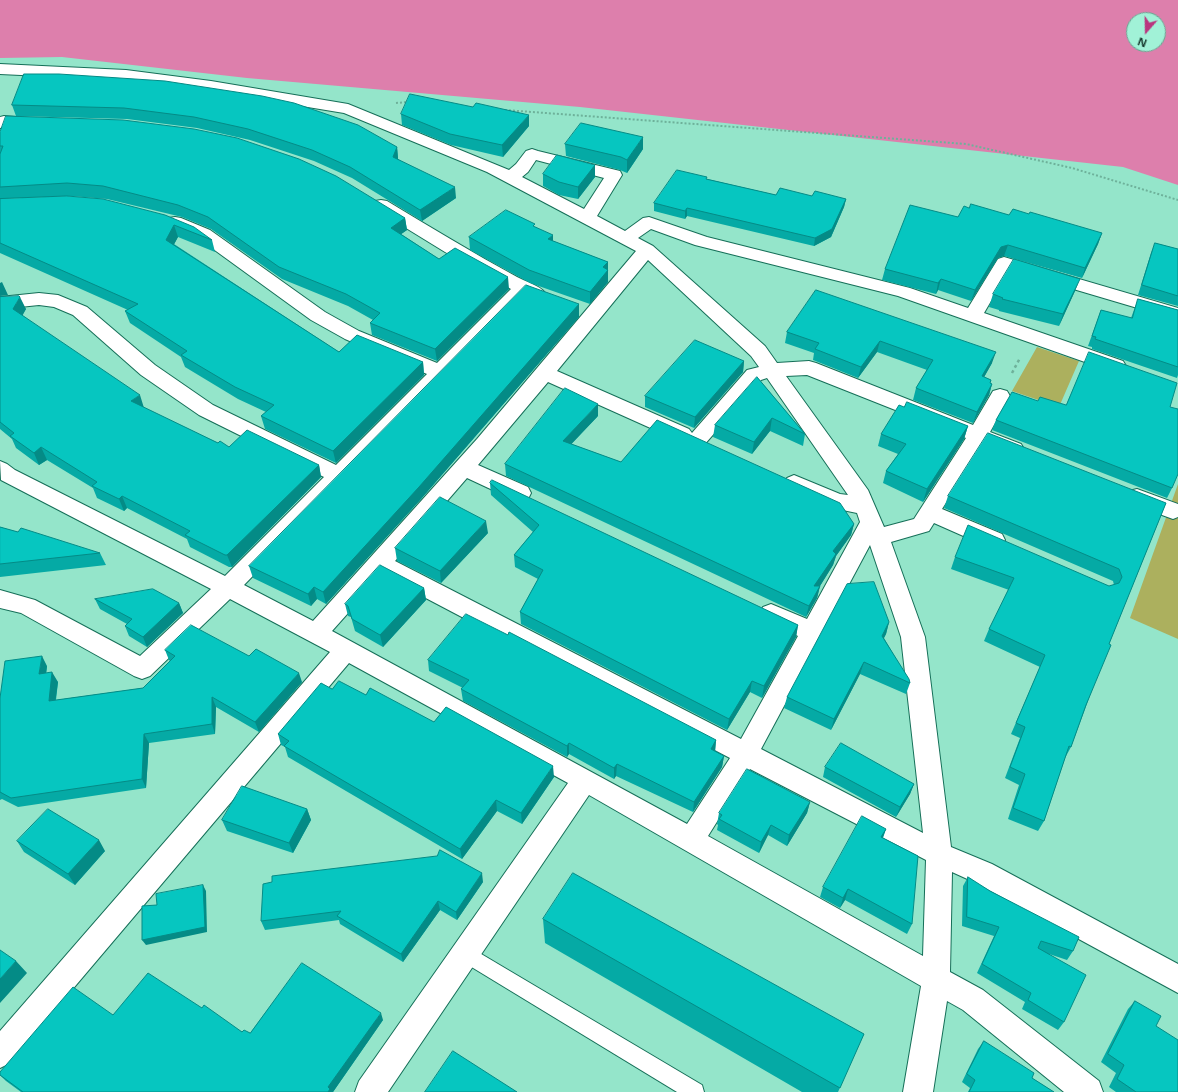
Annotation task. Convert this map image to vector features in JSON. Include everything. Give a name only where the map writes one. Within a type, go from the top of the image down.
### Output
[{"type":"street","points":[[0,69],[126,75],[211,86],[348,109],[493,168],[647,250],[758,351],[860,496],[913,637],[940,854],[936,979],[918,1092]]},
{"type":"street","points":[[0,123],[4,121],[50,122]]},
{"type":"street","points":[[511,177],[522,168],[532,154],[614,175],[588,218]]},
{"type":"street","points":[[365,195],[450,248],[522,288],[551,299]]},
{"type":"street","points":[[161,218],[204,234],[318,316],[352,335],[440,372]]},
{"type":"street","points":[[625,239],[649,222],[701,241],[904,292],[1134,372]]},
{"type":"street","points":[[316,633],[380,564],[465,468],[544,373],[587,312],[647,250]]},
{"type":"street","points":[[973,316],[1004,263],[1178,314]]},
{"type":"street","points":[[0,599],[27,606],[142,669],[228,587],[337,474],[522,288]]},
{"type":"street","points":[[0,303],[39,299],[58,301],[80,311],[148,370],[206,410],[337,474]]},
{"type":"street","points":[[697,440],[754,375],[771,370],[809,368],[1028,454]]},
{"type":"street","points":[[544,373],[718,450]]},
{"type":"street","points":[[774,474],[836,501],[871,522],[921,525],[978,435],[1000,396]]},
{"type":"street","points":[[465,468],[537,502]]},
{"type":"street","points":[[0,469],[8,475],[347,649],[585,780],[973,1000],[1088,1092]]},
{"type":"street","points":[[1123,491],[1173,511]]},
{"type":"street","points":[[929,512],[1009,547]]},
{"type":"street","points":[[692,841],[746,752],[871,522]]},
{"type":"street","points":[[380,564],[746,752],[940,854],[983,873],[1178,979]]},
{"type":"street","points":[[754,604],[812,632]]},
{"type":"street","points":[[0,1053],[347,649]]},
{"type":"street","points":[[370,1092],[585,780]]},
{"type":"lane","points":[[466,954],[695,1092]]},
{"type":"path","points":[[348,109],[402,102],[410,103]]},
{"type":"path","points":[[504,110],[966,144],[1072,168],[1178,200]]},
{"type":"path","points":[[1000,396],[1031,336]]},
{"type":"green space","points":[[1037,347],[1079,361],[1059,407],[1012,391]]},
{"type":"green space","points":[[1178,484],[1178,639],[1130,618]]},
{"type":"shaded area","points":[[0,0],[1178,0],[1178,185],[1123,167],[580,107],[247,78],[62,57],[0,58]]},
{"type":"building","points":[[24,74],[59,74],[165,81],[262,96],[294,103],[358,125],[397,147],[393,157],[455,187],[420,210],[350,167],[312,150],[248,129],[194,117],[124,108],[12,105]]},
{"type":"building","points":[[410,94],[473,107],[476,103],[529,115],[502,145],[450,134],[401,114]]},
{"type":"building","points":[[6,116],[123,120],[194,129],[237,138],[299,159],[336,176],[405,218],[391,228],[439,259],[455,248],[508,277],[435,349],[370,323],[380,313],[346,294],[279,267],[208,217],[178,205],[103,186],[67,183],[0,187],[0,154],[3,146],[0,146],[0,132]]},
{"type":"building","points":[[581,123],[643,137],[627,160],[621,157],[565,144]]},
{"type":"building","points":[[557,155],[595,165],[578,187],[559,182],[543,174]]},
{"type":"building","points":[[677,170],[707,177],[706,179],[776,195],[780,188],[812,196],[815,191],[846,199],[832,229],[815,238],[687,208],[685,211],[654,203]]},
{"type":"building","points":[[67,196],[103,199],[165,215],[194,227],[212,240],[174,225],[166,240],[339,352],[357,335],[423,362],[333,451],[261,416],[274,405],[235,387],[181,355],[187,351],[125,311],[138,304],[0,243],[0,199]]},
{"type":"building","points":[[971,204],[1009,215],[1013,209],[1029,214],[1030,212],[1102,233],[1085,268],[1008,245],[1001,247],[975,290],[941,279],[938,283],[885,269],[910,205],[958,217],[964,206],[969,208]]},
{"type":"building","points":[[506,210],[535,224],[533,226],[553,235],[548,239],[608,262],[603,267],[608,270],[590,292],[529,270],[469,237]]},
{"type":"building","points":[[1155,243],[1178,249],[1178,296],[1142,285]]},
{"type":"building","points":[[1014,259],[1080,279],[1063,314],[1002,299],[1003,298],[993,294]]},
{"type":"building","points":[[526,285],[579,304],[419,487],[323,592],[314,587],[308,594],[249,566]]},
{"type":"building","points":[[816,290],[996,352],[982,376],[991,380],[990,383],[992,384],[977,412],[916,388],[933,360],[880,341],[861,367],[815,349],[819,343],[787,332]]},
{"type":"building","points":[[0,297],[20,297],[13,309],[140,395],[131,401],[218,443],[220,441],[229,447],[247,430],[319,465],[227,555],[185,535],[190,531],[122,496],[119,499],[92,486],[97,482],[41,447],[34,453],[10,436],[14,433],[0,422]]},
{"type":"building","points":[[1138,299],[1178,310],[1178,367],[1095,339],[1096,337],[1092,336],[1101,310],[1132,318]]},
{"type":"building","points":[[695,340],[744,361],[695,417],[645,396]]},
{"type":"building","points":[[1089,352],[1177,383],[1170,407],[1178,409],[1178,474],[1172,488],[996,420],[1012,392],[1038,401],[1040,397],[1066,405]]},
{"type":"building","points":[[757,377],[805,434],[772,418],[754,442],[715,425]]},
{"type":"building","points":[[565,388],[598,404],[563,441],[621,462],[657,420],[840,503],[854,524],[833,551],[836,554],[814,586],[820,586],[809,606],[505,464]]},
{"type":"building","points":[[907,402],[968,426],[927,489],[886,471],[906,444],[881,434],[899,405],[904,407]]},
{"type":"building","points":[[988,433],[1166,503],[1109,644],[1111,645],[1086,705],[1071,747],[1069,746],[1044,821],[1013,808],[1025,774],[1010,767],[1025,727],[1016,723],[1045,655],[989,629],[1014,578],[955,557],[968,525],[1109,586],[1119,583],[1122,577],[1119,569],[948,496]]},
{"type":"building","points":[[492,480],[798,625],[764,686],[752,681],[729,719],[520,612],[543,570],[514,555],[539,525],[490,483]]},
{"type":"building","points":[[440,497],[486,521],[440,571],[395,548]]},
{"type":"building","points":[[0,527],[18,532],[21,528],[100,553],[0,564]]},
{"type":"building","points":[[380,565],[424,588],[380,635],[352,619],[348,606],[345,604]]},
{"type":"building","points":[[874,582],[889,622],[882,636],[910,683],[864,662],[834,719],[787,697],[847,584]]},
{"type":"building","points":[[153,589],[179,603],[143,637],[125,626],[132,619],[95,599]]},
{"type":"building","points":[[466,614],[508,635],[509,632],[716,740],[711,749],[724,756],[694,802],[617,764],[614,768],[569,743],[567,746],[461,689],[469,680],[428,660]]},
{"type":"building","points":[[191,625],[249,656],[256,649],[299,673],[255,722],[212,697],[212,724],[144,734],[142,779],[11,798],[0,792],[0,698],[5,661],[42,656],[39,674],[52,672],[49,701],[143,688],[175,656],[165,650]]},
{"type":"building","points":[[339,681],[366,695],[370,688],[434,722],[446,707],[553,766],[521,813],[496,800],[460,849],[284,746],[289,741],[278,734],[321,683],[332,689]]},
{"type":"building","points":[[841,743],[914,784],[900,807],[825,767]]},
{"type":"building","points":[[747,769],[810,802],[789,835],[771,825],[761,842],[719,819],[722,815],[719,813]]},
{"type":"building","points":[[242,786],[307,809],[289,843],[222,820]]},
{"type":"building","points":[[48,809],[99,840],[68,874],[17,841]]},
{"type":"building","points":[[862,816],[886,829],[881,837],[918,856],[912,924],[848,889],[843,898],[823,887]]},
{"type":"building","points":[[440,850],[482,873],[456,912],[438,901],[401,954],[337,916],[341,911],[261,921],[263,884],[272,882],[272,876],[437,856]]},
{"type":"building","points":[[573,873],[864,1034],[840,1088],[543,919]]},
{"type":"building","points":[[968,877],[990,891],[1079,937],[1073,951],[1041,941],[1038,948],[1086,975],[1064,1022],[1028,1000],[1031,993],[982,964],[999,927],[967,917]]},
{"type":"building","points":[[203,885],[205,927],[142,940],[142,906],[157,905],[156,894]]},
{"type":"building","points":[[0,950],[16,961],[0,979]]},
{"type":"building","points":[[302,963],[381,1013],[328,1087],[330,1089],[328,1092],[23,1092],[0,1075],[0,1072],[73,987],[113,1015],[148,973],[202,1008],[204,1005],[242,1032],[244,1030],[250,1033]]},
{"type":"building","points":[[1135,1001],[1161,1016],[1156,1026],[1178,1040],[1178,1092],[1136,1092],[1117,1079],[1124,1065],[1108,1054]]},
{"type":"building","points":[[984,1041],[1034,1073],[1032,1078],[1054,1092],[969,1092],[975,1080],[967,1074]]},
{"type":"building","points":[[453,1051],[517,1092],[425,1092]]}]
